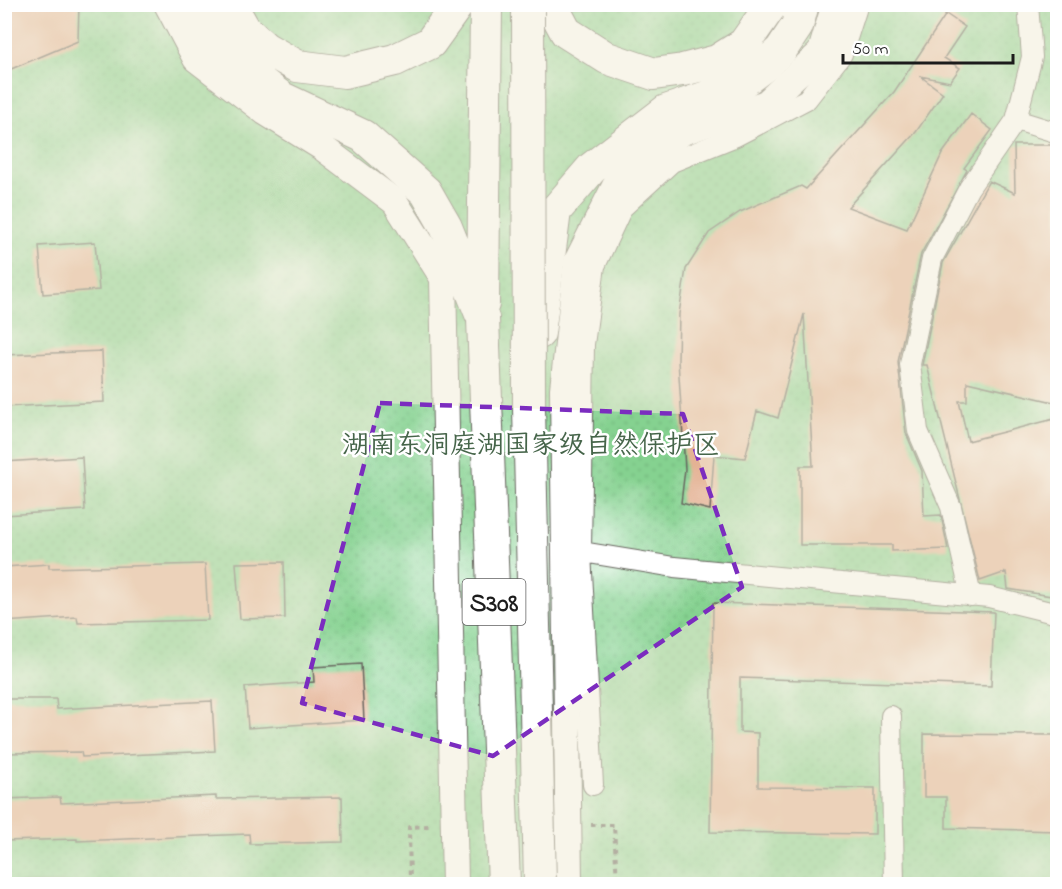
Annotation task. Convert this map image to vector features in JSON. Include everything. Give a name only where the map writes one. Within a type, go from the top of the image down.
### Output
[{"type":"main road","points":[[196,4],[221,46],[245,70],[282,98],[363,136],[426,192],[446,227],[483,319]]},
{"type":"main road","points":[[230,4],[244,30],[265,48],[297,66],[345,72],[395,60],[430,43],[458,4]]},
{"type":"main road","name":"S308","points":[[486,4],[483,319],[504,885]]},
{"type":"main road","name":"S308","points":[[528,4],[529,408],[540,885]]},
{"type":"main road","points":[[552,4],[567,32],[607,58],[654,74],[683,70],[717,61],[744,44],[772,4]]},
{"type":"main road","points":[[529,408],[555,211],[592,168],[666,111],[736,87],[764,66],[781,50],[797,26],[803,4]]},
{"type":"street","points":[[167,4],[196,59],[265,112],[322,148],[395,202],[443,278],[455,885]]},
{"type":"street","points":[[593,785],[573,550],[563,389],[577,261],[617,182],[683,132],[766,103],[821,52],[835,4]]},
{"type":"street","points":[[569,885],[573,550],[584,344],[595,266],[622,208],[672,162],[736,136],[807,99],[842,54],[858,4]]},
{"type":"street","points":[[971,596],[951,507],[918,431],[910,364],[932,259],[969,188],[1016,120],[1032,57],[1028,4]]},
{"type":"street","points":[[1016,120],[1058,133]]},
{"type":"street","points":[[573,550],[674,567],[989,597],[1058,614]]},
{"type":"street","points":[[891,716],[894,885]]},
{"type":"path","points":[[409,826],[410,885]]},
{"type":"highlighted area","points":[[380,403],[683,414],[742,587],[493,756],[302,703]]},
{"type":"green space","name":"湖南东洞庭湖国家级自然保护区","points":[[5,5],[1057,5],[1057,884],[5,884]]},
{"type":"building","points":[[4,4],[79,4],[78,41],[4,72]]},
{"type":"building","points":[[946,14],[965,27],[944,58],[960,68],[950,82],[920,76],[943,93],[916,132],[848,207],[907,229],[942,154],[971,114],[992,130],[964,168],[967,170],[921,254],[898,362],[906,433],[922,471],[924,516],[941,515],[948,549],[892,551],[892,545],[800,545],[800,466],[813,466],[804,314],[778,418],[757,411],[745,458],[714,455],[710,510],[681,503],[685,469],[678,360],[679,314],[686,269],[709,233],[740,212],[801,186],[806,189],[894,92]]},
{"type":"building","points":[[1014,145],[1058,145],[1058,403],[967,382],[967,401],[959,401],[968,441],[1058,418],[1058,597],[1008,589],[1006,572],[980,581],[927,365],[922,365],[943,263],[989,181],[1015,193]]},
{"type":"building","points":[[95,242],[99,290],[43,294],[39,246]]},
{"type":"building","points":[[102,351],[104,402],[4,407],[4,355]]},
{"type":"building","points":[[82,457],[85,510],[4,515],[4,462]]},
{"type":"building","points":[[284,562],[285,618],[240,619],[236,563]]},
{"type":"building","points":[[49,564],[49,568],[205,564],[208,620],[78,623],[77,617],[4,622],[4,567]]},
{"type":"building","points":[[713,603],[994,612],[991,686],[740,678],[740,732],[758,733],[758,787],[875,788],[875,834],[710,832]]},
{"type":"building","points":[[361,664],[364,720],[248,728],[245,687],[314,682],[313,667]]},
{"type":"building","points":[[4,699],[56,699],[57,709],[212,701],[215,751],[82,757],[81,752],[4,753]]},
{"type":"building","points":[[924,734],[1058,735],[1058,831],[946,828],[946,797],[924,797]]},
{"type":"building","points":[[216,796],[216,799],[342,797],[343,842],[250,844],[249,834],[77,841],[77,839],[4,841],[4,799],[60,797],[61,803]]}]
